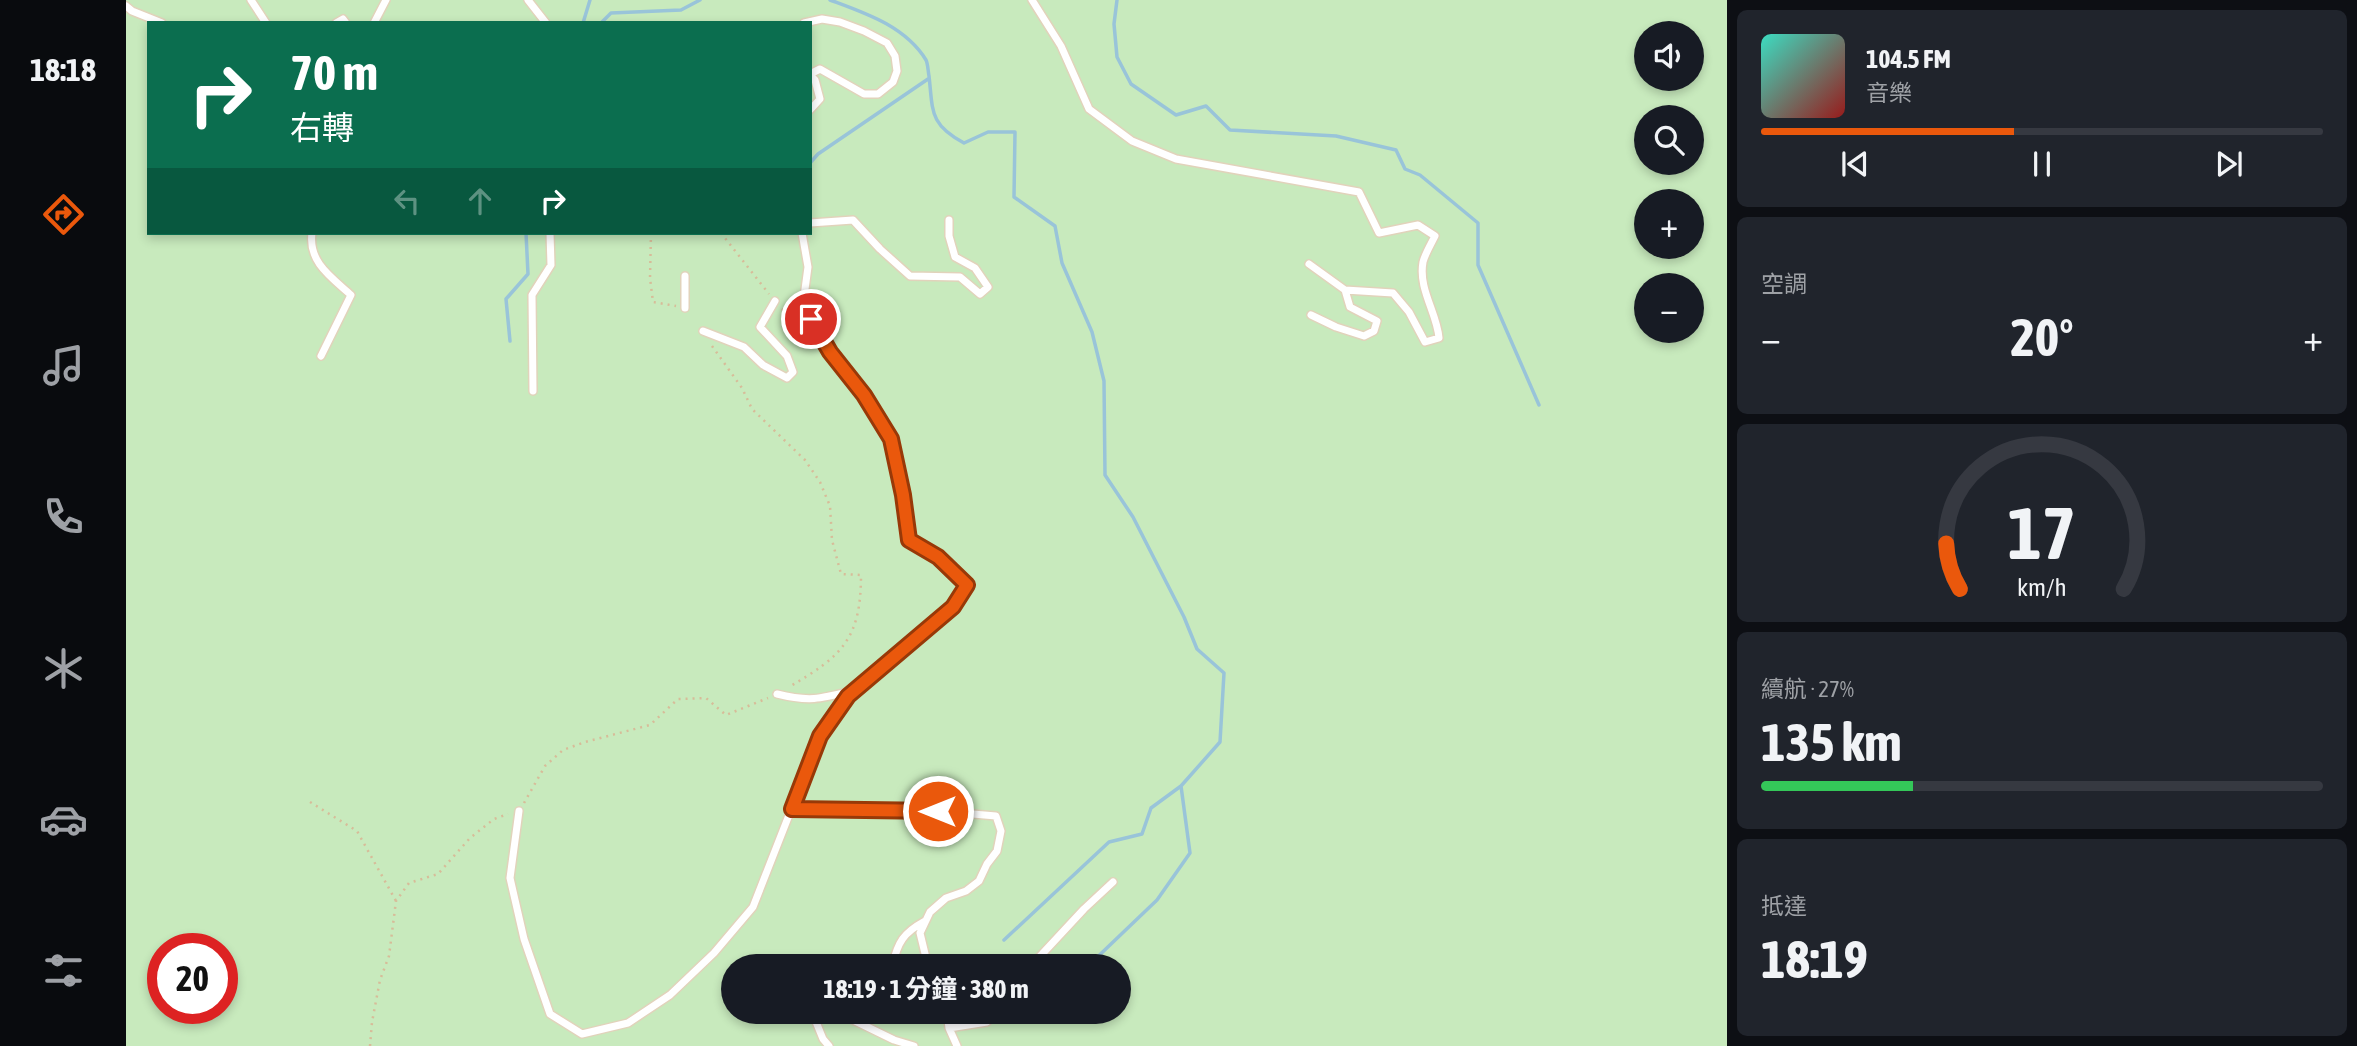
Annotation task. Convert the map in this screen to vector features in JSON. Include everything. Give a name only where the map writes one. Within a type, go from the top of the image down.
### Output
[{"type":"lane","points":[[251,0],[265,21]]},
{"type":"lane","points":[[375,21],[386,0]]},
{"type":"lane","points":[[528,0],[544,21]]},
{"type":"lane","points":[[1032,0],[1061,46],[1089,109],[1132,141],[1177,159],[1359,192],[1380,233],[1418,225],[1435,236],[1423,263],[1425,295],[1438,323],[1439,338],[1425,342],[1409,312],[1393,293],[1345,290],[1309,264]]},
{"type":"lane","points":[[126,6],[157,21]]},
{"type":"lane","points":[[383,9],[383,21]]},
{"type":"lane","points":[[812,21],[822,19],[840,22],[887,43],[895,56],[897,71],[893,82],[878,94],[864,94],[820,69],[812,74]]},
{"type":"lane","points":[[812,77],[820,99],[812,108]]},
{"type":"lane","points":[[812,223],[853,220],[910,276],[960,277],[980,294],[988,287],[975,268],[956,257],[949,236],[949,220]]},
{"type":"lane","points":[[312,235],[310,248],[325,271],[351,295],[321,356]]},
{"type":"lane","points":[[533,391],[532,295],[551,265],[550,235]]},
{"type":"lane","points":[[519,811],[510,878],[524,939],[550,1014],[582,1034],[628,1023],[670,995],[713,953],[753,907],[820,736],[848,696],[953,607],[967,585],[938,557],[909,540],[891,439],[864,395],[830,352],[803,304],[808,267],[802,235]]},
{"type":"lane","points":[[685,276],[685,308]]},
{"type":"lane","points":[[1311,315],[1364,336],[1374,331],[1377,321],[1350,307],[1345,290]]},
{"type":"lane","points":[[703,331],[744,347],[763,365],[787,378],[793,372],[787,356],[760,327],[775,301]]},
{"type":"lane","points":[[777,694],[803,700],[820,699],[855,690]]},
{"type":"lane","points":[[792,809],[938,811],[996,816],[1001,831],[997,851],[979,881],[966,891],[946,898],[930,912],[920,933],[925,954]]},
{"type":"lane","points":[[1042,954],[1084,909],[1114,882]]},
{"type":"lane","points":[[895,954],[908,930],[926,921]]},
{"type":"lane","points":[[817,1024],[829,1046]]},
{"type":"lane","points":[[860,1024],[914,1046]]},
{"type":"lane","points":[[949,1024],[957,1046]]},
{"type":"lane","points":[[950,1028],[975,1024]]},
{"type":"path","points":[[651,235],[650,278],[653,302],[685,308]]},
{"type":"path","points":[[723,235],[786,315],[805,331],[820,334]]},
{"type":"path","points":[[370,1046],[380,980],[389,956],[396,901],[409,883],[438,874],[470,838],[494,819],[519,811],[545,766],[563,750],[650,725],[678,699],[706,698],[726,715],[777,694],[826,664],[855,628],[860,609],[861,575],[841,574],[832,540],[830,506],[820,482],[805,460],[752,409],[742,388],[703,331]]},
{"type":"path","points":[[310,802],[357,831],[396,901]]},
{"type":"green space","points":[[126,0],[1727,0],[1727,1046],[126,1046]]},
{"type":"waterway","points":[[584,21],[590,0]]},
{"type":"waterway","points":[[603,21],[611,13],[681,10],[700,0]]},
{"type":"waterway","points":[[830,0],[883,22],[917,48],[927,63],[935,116],[953,136],[964,143],[988,132],[1015,132],[1014,197],[1055,226],[1062,263],[1092,332],[1104,381],[1105,475],[1133,517],[1184,617],[1197,649],[1224,673],[1220,742],[1181,786],[1190,853],[1157,900],[1101,954]]},
{"type":"waterway","points":[[1117,0],[1114,24],[1117,57],[1131,84],[1176,115],[1206,106],[1230,130],[1336,136],[1396,150],[1405,169],[1420,175],[1478,223],[1478,265],[1539,405]]},
{"type":"waterway","points":[[812,161],[928,79]]},
{"type":"waterway","points":[[510,341],[506,299],[528,274],[526,235]]},
{"type":"waterway","points":[[1004,940],[1109,842],[1142,834],[1151,808],[1181,786]]},
{"type":"route","points":[[811,319],[830,352],[864,395],[891,439],[909,540],[938,557],[967,585],[953,607],[848,696],[820,736],[792,809],[938,811]]}]
